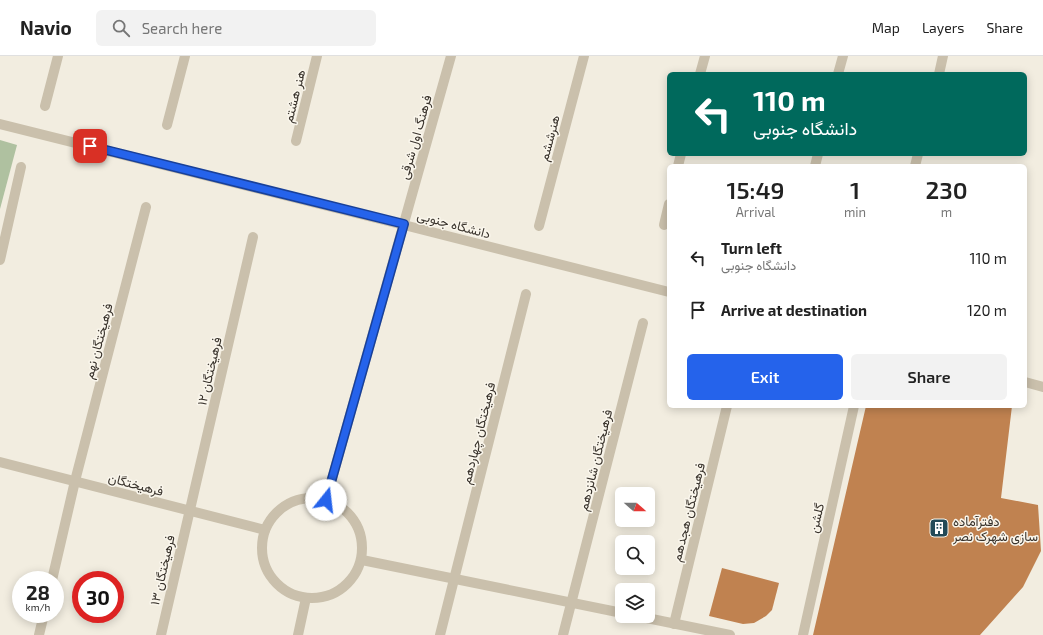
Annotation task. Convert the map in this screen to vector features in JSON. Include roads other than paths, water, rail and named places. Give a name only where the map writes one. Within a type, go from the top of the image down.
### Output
[{"type":"street","points":[[45,106],[58,56]]},
{"type":"street","points":[[167,125],[185,56]]},
{"type":"street","name":"هنر هشتم","points":[[296,141],[317,56]]},
{"type":"street","name":"فرهنگ اول شرقی","points":[[326,500],[451,56]]},
{"type":"street","name":"هنرششم","points":[[539,226],[584,56]]},
{"type":"street","points":[[700,72],[704,56]]},
{"type":"street","points":[[839,72],[843,56]]},
{"type":"street","points":[[939,72],[943,56]]},
{"type":"street","name":"دانشگاه جنوبی","points":[[0,124],[404,224],[667,291]]},
{"type":"street","points":[[0,260],[21,167]]},
{"type":"street","name":"فرهیختگان نهم","points":[[54,571],[75,481],[146,207]]},
{"type":"street","points":[[664,225],[667,212]]},
{"type":"street","name":"فرهیختگان ۱۲","points":[[189,511],[253,236]]},
{"type":"street","name":"فرهیختگان چهاردهم","points":[[440,635],[526,294]]},
{"type":"street","name":"فرهیختگان شانزدهم","points":[[563,635],[643,323]]},
{"type":"street","points":[[1027,383],[1043,387]]},
{"type":"street","name":"فرهیختگان هجدهم","points":[[674,624],[728,408]]},
{"type":"street","name":"گلشن","points":[[802,635],[854,408]]},
{"type":"street","name":"فرهیختگان","points":[[0,462],[265,530]]},
{"type":"street","points":[[319,497],[326,500],[335,502],[349,512],[358,526],[363,542],[362,560],[355,575],[344,588],[329,596],[314,599],[297,597],[282,589],[271,577],[264,562],[261,546],[265,530],[273,515],[286,504],[302,498],[319,497]]},
{"type":"street","name":"فرهیختگان ۱۳","points":[[160,635],[189,511]]},
{"type":"street","points":[[362,560],[615,612]]},
{"type":"street","points":[[298,635],[306,598]]},
{"type":"street","points":[[655,620],[730,635]]},
{"type":"street","points":[[39,635],[42,623]]},
{"type":"place","name":"دفترآماده سازی شهرک نصر","points":[[939,528]]}]
